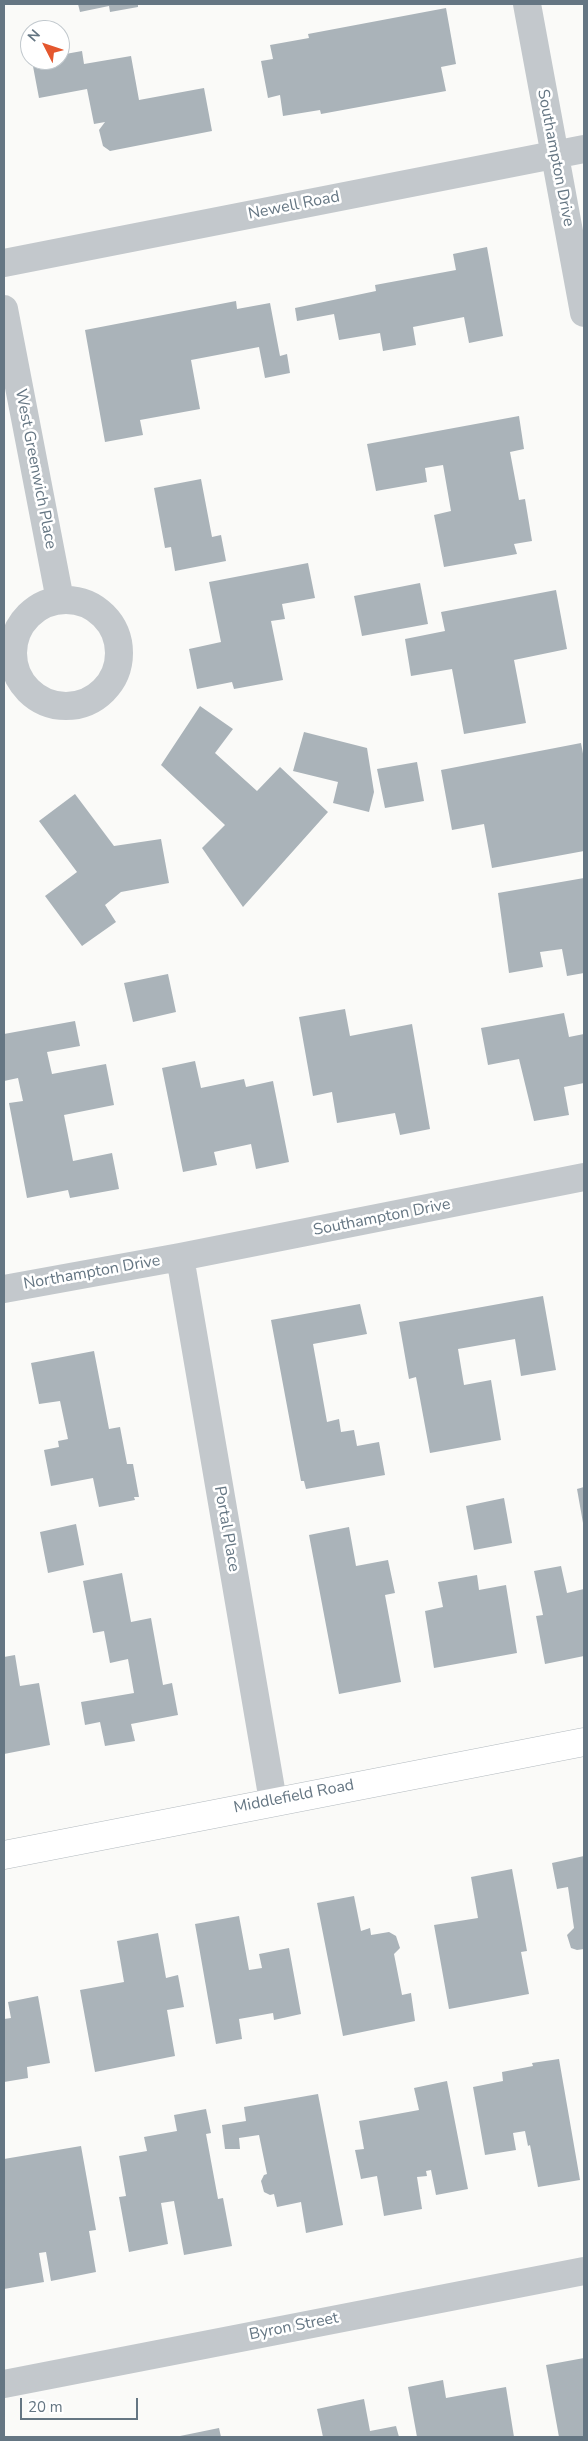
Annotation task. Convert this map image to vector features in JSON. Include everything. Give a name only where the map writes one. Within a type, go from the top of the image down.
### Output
[{"type":"main road","name":"Middlefield Road","points":[[4,1855],[273,1801],[584,1742]]},
{"type":"street","name":"Southampton Drive","points":[[526,4],[584,313]]},
{"type":"street","name":"Newell Road","points":[[4,263],[584,149]]},
{"type":"street","name":"West Greenwich Place","points":[[4,310],[60,600]]},
{"type":"street","name":"Southampton Drive","points":[[180,1257],[584,1177]]},
{"type":"street","name":"Northampton Drive","points":[[4,1288],[180,1257]]},
{"type":"street","name":"Portal Place","points":[[180,1257],[273,1801]]},
{"type":"street","name":"Byron Street","points":[[4,2384],[584,2271]]},
{"type":"building","points":[[78,4],[138,4],[138,7],[110,12],[109,6],[80,12]]},
{"type":"building","points":[[446,8],[456,64],[441,67],[446,91],[321,114],[320,110],[283,116],[280,95],[268,98],[261,61],[273,59],[270,45],[309,38],[308,34]]},
{"type":"building","points":[[82,51],[84,64],[131,56],[139,100],[204,88],[212,131],[110,151],[103,146],[99,130],[105,122],[94,124],[87,89],[39,98],[34,70],[70,70],[70,53]]},
{"type":"building","points":[[487,247],[503,336],[469,343],[464,317],[413,327],[416,345],[383,351],[380,333],[339,340],[334,314],[297,321],[295,308],[376,291],[375,285],[456,270],[453,254]]},
{"type":"building","points":[[236,301],[237,309],[270,303],[280,356],[287,354],[290,373],[265,378],[259,347],[191,360],[200,409],[140,420],[143,435],[105,442],[85,330]]},
{"type":"building","points":[[519,416],[524,449],[510,452],[519,500],[525,499],[532,541],[514,544],[517,554],[444,567],[434,515],[451,511],[443,465],[425,468],[427,482],[376,491],[367,444]]},
{"type":"building","points":[[201,479],[212,537],[221,535],[226,561],[175,571],[171,547],[165,548],[154,488]]},
{"type":"building","points":[[308,563],[315,598],[282,604],[285,619],[271,621],[283,680],[234,689],[232,682],[197,689],[189,649],[221,642],[209,582]]},
{"type":"building","points":[[420,583],[428,624],[362,636],[354,596]]},
{"type":"building","points":[[556,590],[567,649],[514,660],[526,723],[464,734],[452,669],[411,676],[405,639],[445,631],[441,612]]},
{"type":"building","points":[[200,706],[233,729],[215,753],[257,791],[280,767],[328,812],[243,907],[202,848],[225,825],[161,765]]},
{"type":"building","points":[[304,732],[367,748],[374,792],[369,812],[333,803],[338,782],[293,771]]},
{"type":"building","points":[[581,743],[584,759],[584,851],[492,868],[484,824],[452,830],[441,770]]},
{"type":"building","points":[[417,762],[424,801],[385,808],[377,769]]},
{"type":"building","points":[[75,794],[114,846],[161,839],[169,883],[121,892],[105,905],[116,922],[82,946],[45,896],[77,872],[39,821]]},
{"type":"building","points":[[584,878],[584,973],[567,976],[562,949],[540,952],[543,967],[509,973],[498,893]]},
{"type":"building","points":[[168,974],[176,1012],[133,1022],[124,983]]},
{"type":"building","points":[[345,1009],[350,1036],[412,1024],[430,1129],[400,1135],[395,1113],[337,1123],[332,1092],[313,1096],[299,1017]]},
{"type":"building","points":[[564,1013],[569,1037],[584,1034],[584,1083],[564,1087],[569,1115],[534,1121],[519,1059],[488,1065],[481,1028]]},
{"type":"building","points":[[75,1021],[80,1046],[47,1052],[52,1074],[106,1064],[114,1105],[64,1115],[73,1161],[112,1153],[119,1189],[70,1198],[68,1190],[27,1198],[9,1103],[23,1101],[18,1078],[4,1081],[4,1034]]},
{"type":"building","points":[[195,1061],[201,1088],[244,1079],[246,1087],[273,1081],[289,1162],[256,1169],[251,1144],[214,1152],[217,1165],[183,1172],[162,1068]]},
{"type":"building","points":[[543,1296],[556,1370],[521,1376],[515,1339],[458,1349],[464,1385],[491,1380],[501,1440],[430,1453],[416,1377],[409,1379],[399,1322]]},
{"type":"building","points":[[360,1304],[367,1334],[313,1344],[327,1422],[339,1419],[341,1432],[354,1430],[357,1446],[379,1442],[385,1475],[306,1489],[304,1481],[301,1481],[271,1320]]},
{"type":"building","points":[[94,1351],[109,1429],[120,1427],[127,1464],[133,1464],[139,1497],[134,1497],[135,1500],[99,1507],[93,1478],[51,1486],[44,1450],[59,1447],[58,1441],[68,1439],[60,1401],[39,1404],[31,1363]]},
{"type":"building","points":[[584,1487],[584,1523],[583,1523],[577,1489]]},
{"type":"building","points":[[504,1498],[512,1543],[474,1550],[466,1506]]},
{"type":"building","points":[[76,1524],[84,1565],[48,1573],[40,1532]]},
{"type":"building","points":[[349,1527],[356,1566],[388,1560],[395,1593],[385,1595],[401,1682],[339,1694],[309,1535]]},
{"type":"building","points":[[561,1566],[567,1593],[584,1589],[584,1656],[545,1664],[536,1616],[543,1615],[534,1571]]},
{"type":"building","points":[[122,1573],[131,1622],[151,1618],[163,1685],[172,1683],[178,1715],[131,1724],[135,1741],[105,1746],[100,1722],[85,1725],[81,1702],[134,1693],[128,1659],[110,1663],[104,1631],[93,1633],[83,1581]]},
{"type":"building","points":[[477,1575],[479,1590],[506,1585],[517,1653],[434,1668],[425,1611],[443,1607],[438,1582]]},
{"type":"building","points":[[15,1655],[20,1686],[39,1683],[50,1745],[4,1754],[4,1657]]},
{"type":"building","points":[[584,1856],[584,1949],[577,1950],[571,1948],[567,1935],[574,1928],[568,1887],[557,1889],[552,1863]]},
{"type":"building","points":[[512,1869],[527,1951],[521,1952],[529,1994],[449,2009],[434,1925],[478,1918],[471,1877]]},
{"type":"building","points":[[354,1896],[361,1931],[370,1928],[371,1935],[389,1932],[396,1936],[400,1948],[394,1954],[402,1995],[411,1993],[415,2021],[343,2036],[317,1903]]},
{"type":"building","points":[[239,1916],[249,1970],[262,1968],[259,1954],[289,1948],[301,2014],[274,2020],[273,2013],[239,2019],[242,2039],[216,2044],[195,1924]]},
{"type":"building","points":[[158,1933],[166,1978],[178,1975],[184,2007],[167,2010],[175,2056],[95,2072],[80,1990],[124,1982],[117,1941]]},
{"type":"building","points":[[38,1996],[50,2063],[27,2067],[28,2078],[4,2082],[4,2019],[11,2018],[8,2002]]},
{"type":"building","points":[[559,2059],[580,2180],[538,2187],[530,2145],[528,2146],[525,2131],[513,2133],[516,2150],[485,2155],[473,2087],[503,2081],[502,2072],[533,2066],[532,2063]]},
{"type":"building","points":[[447,2081],[468,2189],[436,2195],[431,2170],[426,2171],[427,2176],[417,2177],[422,2209],[384,2216],[377,2176],[361,2179],[355,2150],[364,2149],[359,2121],[419,2110],[414,2088]]},
{"type":"building","points":[[318,2094],[343,2225],[306,2233],[301,2202],[277,2207],[274,2194],[270,2195],[264,2192],[261,2181],[264,2175],[267,2174],[259,2135],[239,2138],[240,2149],[225,2149],[222,2125],[246,2121],[244,2107]]},
{"type":"building","points":[[206,2109],[211,2133],[206,2134],[218,2199],[223,2198],[232,2246],[184,2255],[174,2201],[161,2203],[168,2244],[129,2252],[119,2197],[126,2196],[119,2156],[147,2151],[144,2137],[177,2131],[174,2115]]},
{"type":"building","points":[[81,2146],[96,2230],[89,2231],[96,2272],[51,2281],[46,2252],[39,2253],[44,2282],[4,2289],[4,2159]]},
{"type":"building","points":[[584,2358],[584,2437],[559,2437],[546,2365]]},
{"type":"building","points":[[443,2380],[446,2398],[506,2387],[514,2437],[417,2437],[408,2387]]},
{"type":"building","points":[[364,2399],[370,2431],[396,2426],[399,2437],[323,2437],[317,2409]]},
{"type":"building","points":[[219,2428],[221,2437],[180,2437],[180,2436]]}]
